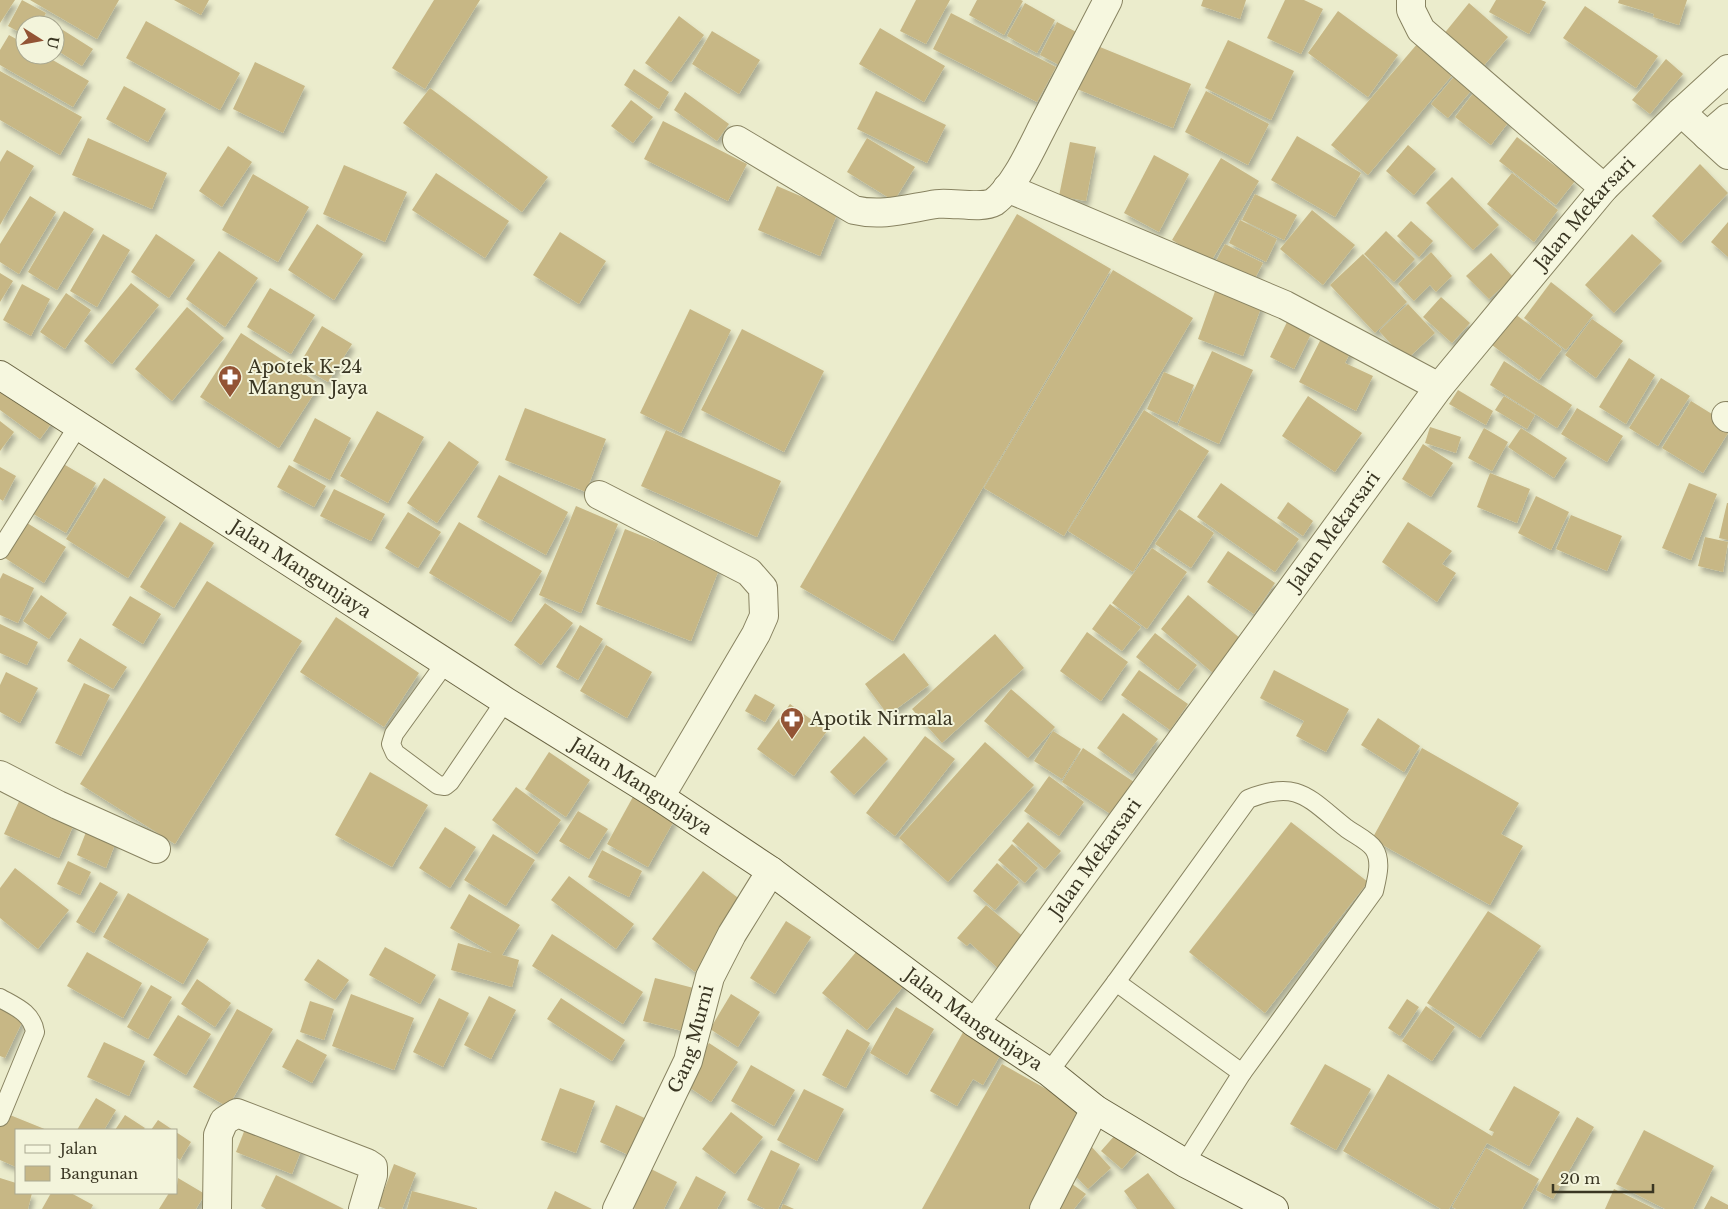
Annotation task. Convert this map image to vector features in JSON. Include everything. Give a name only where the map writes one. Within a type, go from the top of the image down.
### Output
[{"type":"street","points":[[737,140],[854,210],[888,213],[939,203],[981,205],[993,202],[1007,188],[1028,154],[1108,0]]},
{"type":"street","points":[[1411,0],[1411,10],[1421,30],[1604,188]]},
{"type":"street","name":"Jalan Mekarsari","points":[[974,1023],[1439,387],[1604,188],[1681,112],[1728,69]]},
{"type":"street","points":[[1681,112],[1728,155]]},
{"type":"street","points":[[1707,136],[1728,118]]},
{"type":"street","points":[[1007,188],[1285,305],[1439,387]]},
{"type":"street","name":"Jalan Mangunjaya","points":[[0,375],[505,701],[660,797],[771,871],[974,1023],[1049,1072],[1095,1109],[1185,1163],[1274,1209]]},
{"type":"street","points":[[599,495],[749,572],[763,588],[764,616],[756,634],[660,797]]},
{"type":"street","points":[[0,775],[58,805],[156,849]]},
{"type":"street","name":"Gang Murni","points":[[617,1209],[688,1061],[710,976],[732,934],[771,871]]},
{"type":"street","points":[[1044,1209],[1095,1109]]},
{"type":"street","points":[[218,1209],[218,1135],[224,1120],[237,1113],[367,1162],[373,1167],[373,1176],[363,1209]]},
{"type":"lane","points":[[0,550],[78,426]]},
{"type":"lane","points":[[446,662],[394,734],[391,744],[395,753],[438,785],[445,786],[450,782],[505,701]]},
{"type":"lane","points":[[1049,1072],[1248,799],[1267,791],[1284,790],[1301,793],[1374,849],[1379,868],[1374,891],[1242,1073],[1185,1163]]},
{"type":"lane","points":[[1116,982],[1242,1073]]},
{"type":"lane","points":[[0,998],[24,1011],[34,1021],[36,1032],[0,1117]]},
{"type":"building","points":[[0,0],[15,0],[0,23]]},
{"type":"building","points":[[22,0],[46,13],[45,15],[15,15],[15,30],[8,26]]},
{"type":"building","points":[[30,0],[119,0],[97,39],[65,20],[65,15],[56,15]]},
{"type":"building","points":[[174,0],[209,0],[201,15]]},
{"type":"building","points":[[434,0],[480,0],[425,89],[392,68]]},
{"type":"building","points":[[916,0],[950,0],[926,44],[900,31]]},
{"type":"building","points":[[977,0],[1023,1],[1004,35],[969,15]]},
{"type":"building","points":[[1203,0],[1246,0],[1240,19],[1201,6]]},
{"type":"building","points":[[1285,0],[1304,0],[1323,9],[1301,54],[1267,38]]},
{"type":"building","points":[[1496,0],[1541,0],[1546,2],[1529,34],[1489,12]]},
{"type":"building","points":[[1619,0],[1687,0],[1679,25],[1653,17],[1654,14],[1618,3]]},
{"type":"building","points":[[1025,3],[1055,20],[1037,53],[1007,36]]},
{"type":"building","points":[[1469,3],[1508,37],[1481,69],[1443,35]]},
{"type":"building","points":[[1585,6],[1658,56],[1636,88],[1563,38]]},
{"type":"building","points":[[1338,11],[1398,55],[1368,97],[1308,53]]},
{"type":"building","points":[[951,13],[1056,67],[1037,102],[933,49]]},
{"type":"building","points":[[679,16],[704,35],[671,82],[645,63]]},
{"type":"building","points":[[146,21],[240,73],[220,110],[126,58]]},
{"type":"building","points":[[1057,22],[1084,36],[1067,69],[1040,55]]},
{"type":"building","points":[[880,28],[945,66],[924,102],[859,64]]},
{"type":"building","points":[[65,31],[93,49],[82,66],[65,55]]},
{"type":"building","points":[[712,31],[760,60],[739,94],[692,64]]},
{"type":"building","points":[[9,35],[15,38],[15,65],[61,65],[89,81],[73,107],[0,65],[0,50]]},
{"type":"building","points":[[1228,40],[1294,71],[1271,120],[1205,88]]},
{"type":"building","points":[[1418,43],[1454,73],[1368,175],[1331,145]]},
{"type":"building","points":[[1095,45],[1191,84],[1173,128],[1077,89]]},
{"type":"building","points":[[1666,59],[1683,74],[1650,114],[1632,100]]},
{"type":"building","points":[[255,62],[305,86],[283,133],[233,109]]},
{"type":"building","points":[[634,69],[669,92],[659,109],[624,85]]},
{"type":"building","points":[[0,71],[82,117],[60,155],[0,120]]},
{"type":"building","points":[[1458,72],[1475,86],[1448,118],[1431,104]]},
{"type":"building","points":[[124,86],[166,109],[148,142],[106,119]]},
{"type":"building","points":[[430,88],[548,177],[522,212],[403,123]]},
{"type":"building","points":[[876,91],[946,125],[927,163],[857,129]]},
{"type":"building","points":[[1206,91],[1269,124],[1248,165],[1185,132]]},
{"type":"building","points":[[1475,91],[1511,119],[1491,145],[1455,117]]},
{"type":"building","points":[[685,92],[729,124],[717,141],[674,110]]},
{"type":"building","points":[[631,100],[653,117],[633,143],[611,126]]},
{"type":"building","points":[[663,121],[747,164],[728,201],[644,159]]},
{"type":"building","points":[[1297,136],[1361,173],[1335,217],[1271,180]]},
{"type":"building","points":[[1517,137],[1575,181],[1556,205],[1499,161]]},
{"type":"building","points":[[88,138],[167,173],[152,209],[72,175]]},
{"type":"building","points":[[867,138],[915,167],[894,201],[847,172]]},
{"type":"building","points":[[1070,142],[1096,147],[1086,201],[1059,196]]},
{"type":"building","points":[[1408,145],[1436,169],[1414,195],[1386,171]]},
{"type":"building","points":[[228,146],[252,162],[222,207],[199,191]]},
{"type":"building","points":[[7,150],[34,166],[0,225],[0,162]]},
{"type":"building","points":[[1154,155],[1189,174],[1159,232],[1124,213]]},
{"type":"building","points":[[1221,158],[1259,181],[1210,263],[1172,240]]},
{"type":"building","points":[[1700,164],[1728,193],[1681,243],[1652,216]]},
{"type":"building","points":[[344,165],[407,192],[385,242],[323,214]]},
{"type":"building","points":[[436,173],[509,221],[485,258],[412,210]]},
{"type":"building","points":[[1512,173],[1558,210],[1534,242],[1487,204]]},
{"type":"building","points":[[253,174],[309,207],[278,262],[222,230]]},
{"type":"building","points":[[1452,177],[1499,225],[1473,250],[1426,203]]},
{"type":"building","points":[[777,186],[838,212],[820,256],[758,230]]},
{"type":"building","points":[[1255,194],[1297,215],[1284,240],[1242,220]]},
{"type":"building","points":[[30,196],[56,212],[19,274],[0,262],[0,244]]},
{"type":"building","points":[[1312,210],[1355,245],[1323,285],[1280,249]]},
{"type":"building","points":[[64,211],[94,229],[57,290],[28,272]]},
{"type":"building","points":[[1017,214],[1111,269],[893,641],[800,587]]},
{"type":"building","points":[[1240,220],[1277,239],[1266,262],[1229,243]]},
{"type":"building","points":[[1411,221],[1433,241],[1419,257],[1397,236]]},
{"type":"building","points":[[1728,222],[1728,257],[1711,242]]},
{"type":"building","points":[[317,224],[363,254],[334,300],[288,270]]},
{"type":"building","points":[[1386,231],[1415,259],[1394,282],[1364,254]]},
{"type":"building","points":[[560,232],[606,261],[579,304],[533,275]]},
{"type":"building","points":[[103,234],[130,250],[97,307],[70,291]]},
{"type":"building","points":[[156,234],[195,260],[169,298],[131,272]]},
{"type":"building","points":[[1632,234],[1662,261],[1614,313],[1585,285]]},
{"type":"building","points":[[1225,244],[1263,263],[1253,282],[1215,263]]},
{"type":"building","points":[[219,251],[258,278],[225,327],[186,299]]},
{"type":"building","points":[[1431,252],[1452,276],[1436,292],[1430,285],[1414,301],[1398,284]]},
{"type":"building","points":[[1491,253],[1513,277],[1489,299],[1466,276]]},
{"type":"building","points":[[1363,254],[1407,302],[1375,333],[1330,285]]},
{"type":"building","points":[[1113,270],[1193,318],[1064,536],[984,488]]},
{"type":"building","points":[[0,273],[13,281],[0,302]]},
{"type":"building","points":[[1551,282],[1593,315],[1566,350],[1524,318]]},
{"type":"building","points":[[131,283],[159,305],[112,364],[84,341]]},
{"type":"building","points":[[1218,283],[1264,300],[1243,356],[1198,339]]},
{"type":"building","points":[[22,284],[50,299],[31,336],[3,320]]},
{"type":"building","points":[[270,288],[315,315],[291,354],[247,327]]},
{"type":"building","points":[[66,293],[91,310],[65,349],[40,332]]},
{"type":"building","points":[[1441,297],[1470,323],[1452,343],[1423,317]]},
{"type":"building","points":[[1408,304],[1435,333],[1406,360],[1379,331]]},
{"type":"building","points":[[187,307],[224,338],[172,401],[135,369]]},
{"type":"building","points":[[690,309],[731,330],[681,433],[640,413]]},
{"type":"building","points":[[1515,314],[1562,349],[1539,380],[1492,345]]},
{"type":"building","points":[[1592,319],[1623,341],[1596,378],[1565,355]]},
{"type":"building","points":[[1287,322],[1311,334],[1294,369],[1270,357]]},
{"type":"building","points":[[322,326],[352,344],[328,382],[299,365]]},
{"type":"building","points":[[742,329],[824,371],[784,452],[701,410]]},
{"type":"building","points":[[241,333],[320,384],[279,448],[200,397]]},
{"type":"building","points":[[1324,333],[1353,347],[1345,363],[1373,376],[1356,411],[1299,382]]},
{"type":"building","points":[[1212,351],[1253,370],[1219,444],[1178,425]]},
{"type":"building","points":[[1629,358],[1655,375],[1626,424],[1599,407]]},
{"type":"building","points":[[1504,361],[1572,405],[1557,428],[1490,385]]},
{"type":"building","points":[[1164,372],[1194,385],[1177,423],[1147,409]]},
{"type":"building","points":[[1661,378],[1690,396],[1658,446],[1629,428]]},
{"type":"building","points":[[0,380],[54,420],[40,439],[0,410]]},
{"type":"building","points":[[1458,390],[1493,411],[1486,425],[1449,404]]},
{"type":"building","points":[[1308,396],[1362,433],[1335,472],[1282,436]]},
{"type":"building","points":[[1504,396],[1535,415],[1527,429],[1495,410]]},
{"type":"building","points":[[1691,401],[1728,424],[1728,433],[1703,473],[1662,448]]},
{"type":"building","points":[[525,408],[606,439],[586,492],[505,460]]},
{"type":"building","points":[[1577,408],[1623,436],[1607,462],[1561,434]]},
{"type":"building","points":[[1144,410],[1209,451],[1133,572],[1068,531]]},
{"type":"building","points":[[377,411],[424,437],[388,503],[340,476]]},
{"type":"building","points":[[315,418],[351,438],[330,480],[293,461]]},
{"type":"building","points":[[0,421],[14,432],[0,451]]},
{"type":"building","points":[[1430,427],[1461,437],[1456,453],[1425,443]]},
{"type":"building","points":[[1484,428],[1508,442],[1492,471],[1468,458]]},
{"type":"building","points":[[1521,428],[1567,458],[1554,478],[1508,447]]},
{"type":"building","points":[[666,430],[781,481],[757,537],[641,486]]},
{"type":"building","points":[[449,441],[479,462],[437,523],[407,503]]},
{"type":"building","points":[[1423,444],[1453,463],[1431,497],[1402,479]]},
{"type":"building","points":[[60,462],[96,483],[66,533],[30,512]]},
{"type":"building","points":[[289,465],[326,486],[314,507],[277,487]]},
{"type":"building","points":[[0,467],[16,476],[3,501],[0,499]]},
{"type":"building","points":[[1490,473],[1530,489],[1517,523],[1477,507]]},
{"type":"building","points":[[499,475],[568,512],[546,555],[477,517]]},
{"type":"building","points":[[104,478],[166,517],[128,578],[66,539]]},
{"type":"building","points":[[1221,483],[1299,539],[1275,572],[1197,517]]},
{"type":"building","points":[[1689,483],[1717,494],[1691,560],[1662,548]]},
{"type":"building","points":[[334,489],[385,514],[371,541],[320,516]]},
{"type":"building","points":[[1536,496],[1569,512],[1551,550],[1518,533]]},
{"type":"building","points":[[1288,502],[1313,521],[1303,536],[1277,518]]},
{"type":"building","points":[[1728,503],[1728,540],[1719,538]]},
{"type":"building","points":[[576,506],[618,524],[581,613],[539,595]]},
{"type":"building","points":[[1179,509],[1214,533],[1191,568],[1155,544]]},
{"type":"building","points":[[408,512],[441,532],[418,568],[385,548]]},
{"type":"building","points":[[1571,515],[1622,536],[1607,571],[1556,549]]},
{"type":"building","points":[[180,522],[214,543],[174,608],[140,587]]},
{"type":"building","points":[[459,522],[542,571],[511,622],[429,573]]},
{"type":"building","points":[[1408,522],[1452,551],[1442,564],[1456,573],[1437,602],[1382,562]]},
{"type":"building","points":[[27,523],[66,547],[44,583],[5,558]]},
{"type":"building","points":[[625,529],[720,567],[691,641],[596,604]]},
{"type":"building","points":[[1705,537],[1728,542],[1723,572],[1698,566]]},
{"type":"building","points":[[1152,548],[1187,572],[1147,629],[1112,603]]},
{"type":"building","points":[[1228,551],[1275,583],[1254,614],[1207,582]]},
{"type":"building","points":[[3,573],[34,588],[18,623],[0,615],[0,579]]},
{"type":"building","points":[[207,581],[302,641],[175,844],[80,784]]},
{"type":"building","points":[[41,595],[67,613],[49,639],[23,621]]},
{"type":"building","points":[[1188,595],[1247,644],[1219,678],[1161,629]]},
{"type":"building","points":[[130,596],[161,614],[143,644],[112,625]]},
{"type":"building","points":[[545,603],[573,623],[541,665],[514,645]]},
{"type":"building","points":[[1110,604],[1141,627],[1122,651],[1092,629]]},
{"type":"building","points":[[336,617],[419,673],[384,727],[300,672]]},
{"type":"building","points":[[0,624],[38,642],[27,665],[0,653]]},
{"type":"building","points":[[580,625],[603,639],[578,680],[556,667]]},
{"type":"building","points":[[1087,632],[1128,662],[1101,701],[1060,671]]},
{"type":"building","points":[[1155,633],[1197,665],[1178,690],[1136,657]]},
{"type":"building","points":[[995,634],[1024,668],[942,743],[912,709]]},
{"type":"building","points":[[80,638],[127,667],[113,689],[67,661]]},
{"type":"building","points":[[606,645],[652,672],[627,718],[580,691]]},
{"type":"building","points":[[904,653],[929,685],[888,715],[865,684]]},
{"type":"building","points":[[1139,670],[1188,704],[1170,730],[1121,695]]},
{"type":"building","points":[[1274,670],[1349,709],[1326,752],[1296,736],[1304,721],[1260,698]]},
{"type":"building","points":[[6,672],[38,688],[20,723],[0,712],[0,685]]},
{"type":"building","points":[[84,683],[110,695],[81,756],[55,743]]},
{"type":"building","points":[[1011,689],[1055,727],[1028,758],[984,721]]},
{"type":"building","points":[[755,694],[775,705],[765,722],[745,711]]},
{"type":"building","name":"Apotik Nirmala","points":[[790,704],[827,731],[794,776],[757,749]]},
{"type":"building","points":[[1123,713],[1158,739],[1132,774],[1097,748]]},
{"type":"building","points":[[1378,718],[1420,746],[1404,772],[1361,745]]},
{"type":"building","points":[[1053,731],[1081,749],[1062,779],[1034,761]]},
{"type":"building","points":[[864,736],[888,759],[854,795],[830,772]]},
{"type":"building","points":[[925,736],[955,759],[895,836],[866,813]]},
{"type":"building","points":[[985,742],[1034,785],[948,882],[899,838]]},
{"type":"building","points":[[1083,748],[1140,786],[1118,819],[1062,782]]},
{"type":"building","points":[[1422,748],[1519,803],[1501,834],[1523,846],[1490,905],[1372,839]]},
{"type":"building","points":[[549,752],[590,780],[566,817],[525,789]]},
{"type":"building","points":[[370,772],[428,805],[392,867],[335,835]]},
{"type":"building","points":[[1049,776],[1084,802],[1059,836],[1024,811]]},
{"type":"building","points":[[516,787],[561,820],[537,854],[492,820]]},
{"type":"building","points":[[634,795],[675,819],[648,867],[607,844]]},
{"type":"building","points":[[21,797],[75,822],[59,858],[4,834]]},
{"type":"building","points":[[578,811],[608,829],[589,859],[559,841]]},
{"type":"building","points":[[1028,822],[1061,851],[1045,869],[1012,841]]},
{"type":"building","points":[[1291,822],[1368,882],[1265,1013],[1189,952]]},
{"type":"building","points":[[88,827],[117,839],[106,868],[77,855]]},
{"type":"building","points":[[445,827],[476,847],[450,888],[419,868]]},
{"type":"building","points":[[493,834],[535,860],[506,906],[464,880]]},
{"type":"building","points":[[1012,844],[1038,868],[1025,883],[998,860]]},
{"type":"building","points":[[602,850],[642,871],[629,897],[588,877]]},
{"type":"building","points":[[68,861],[91,872],[80,895],[57,884]]},
{"type":"building","points":[[997,863],[1019,882],[995,910],[973,891]]},
{"type":"building","points":[[15,868],[69,910],[38,949],[0,918],[0,888]]},
{"type":"building","points":[[703,871],[746,904],[695,972],[652,939]]},
{"type":"building","points":[[569,876],[634,924],[616,949],[551,900]]},
{"type":"building","points":[[100,882],[118,892],[94,933],[76,922]]},
{"type":"building","points":[[128,893],[209,939],[183,984],[103,937]]},
{"type":"building","points":[[469,894],[520,925],[502,955],[519,960],[512,987],[451,970],[458,943],[492,953],[450,928]]},
{"type":"building","points":[[986,905],[1026,939],[1000,970],[970,943],[967,946],[957,938]]},
{"type":"building","points":[[1488,911],[1541,946],[1480,1038],[1427,1003]]},
{"type":"building","points":[[786,921],[811,937],[775,994],[750,978]]},
{"type":"building","points":[[552,934],[643,992],[623,1024],[532,966]]},
{"type":"building","points":[[861,946],[906,983],[867,1030],[822,993]]},
{"type":"building","points":[[385,947],[436,975],[420,1004],[369,975]]},
{"type":"building","points":[[87,952],[142,983],[123,1018],[67,986]]},
{"type":"building","points":[[318,959],[349,980],[335,1000],[304,980]]},
{"type":"building","points":[[655,978],[705,991],[694,1034],[643,1021]]},
{"type":"building","points":[[197,979],[231,1003],[215,1027],[181,1004]]},
{"type":"building","points":[[151,985],[172,997],[148,1039],[127,1027]]},
{"type":"building","points":[[351,994],[414,1018],[394,1070],[332,1046]]},
{"type":"building","points":[[731,994],[760,1012],[738,1047],[710,1029]]},
{"type":"building","points":[[489,996],[516,1010],[491,1059],[464,1045]]},
{"type":"building","points":[[439,998],[469,1013],[443,1067],[413,1052]]},
{"type":"building","points":[[561,998],[625,1040],[612,1061],[547,1019]]},
{"type":"building","points":[[1407,999],[1419,1007],[1400,1036],[1388,1028]]},
{"type":"building","points":[[310,1001],[334,1009],[324,1040],[300,1032]]},
{"type":"building","points":[[1426,1006],[1455,1027],[1432,1061],[1402,1041]]},
{"type":"building","points":[[0,1007],[24,1018],[5,1058],[0,1056]]},
{"type":"building","points":[[896,1007],[934,1029],[907,1075],[870,1053]]},
{"type":"building","points":[[237,1009],[273,1029],[228,1107],[193,1087]]},
{"type":"building","points":[[178,1015],[211,1034],[186,1075],[153,1055]]},
{"type":"building","points":[[966,1027],[1005,1047],[983,1085],[973,1079],[957,1106],[930,1091]]},
{"type":"building","points":[[847,1029],[870,1043],[846,1088],[822,1075]]},
{"type":"building","points":[[297,1039],[327,1055],[312,1083],[282,1067]]},
{"type":"building","points":[[104,1042],[145,1061],[129,1096],[87,1077]]},
{"type":"building","points":[[709,1043],[738,1062],[711,1102],[683,1083]]},
{"type":"building","points":[[1002,1064],[1089,1113],[1035,1209],[922,1209]]},
{"type":"building","points":[[1325,1064],[1371,1089],[1336,1150],[1290,1124]]},
{"type":"building","points":[[751,1065],[795,1090],[774,1126],[731,1101]]},
{"type":"building","points":[[1388,1074],[1492,1136],[1494,1132],[1489,1130],[1514,1086],[1560,1112],[1529,1166],[1487,1143],[1449,1209],[1441,1209],[1343,1151]]},
{"type":"building","points":[[560,1088],[595,1101],[576,1153],[541,1140]]},
{"type":"building","points":[[804,1089],[844,1109],[817,1161],[777,1140]]},
{"type":"building","points":[[96,1098],[116,1110],[105,1129],[78,1129]]},
{"type":"building","points":[[616,1105],[649,1120],[633,1157],[600,1142]]},
{"type":"building","points":[[731,1112],[763,1137],[735,1174],[702,1149]]},
{"type":"building","points":[[5,1113],[45,1129],[15,1129],[15,1167],[0,1160],[0,1126]]},
{"type":"building","points":[[125,1115],[145,1128],[144,1129],[116,1129]]},
{"type":"building","points":[[1577,1117],[1594,1127],[1553,1199],[1536,1190]]},
{"type":"building","points":[[158,1120],[172,1129],[152,1129]]},
{"type":"building","points":[[247,1124],[303,1146],[292,1174],[236,1152]]},
{"type":"building","points":[[1644,1130],[1714,1166],[1693,1209],[1665,1209],[1616,1184]]},
{"type":"building","points":[[178,1133],[191,1142],[180,1160],[178,1158]]},
{"type":"building","points":[[1116,1134],[1137,1152],[1122,1169],[1101,1151]]},
{"type":"building","points":[[1090,1145],[1111,1168],[1088,1189],[1067,1167]]},
{"type":"building","points":[[1486,1148],[1539,1179],[1522,1209],[1456,1209],[1452,1207]]},
{"type":"building","points":[[771,1150],[800,1164],[778,1209],[765,1209],[747,1200]]},
{"type":"building","points":[[394,1164],[416,1173],[402,1209],[386,1209],[378,1206]]},
{"type":"building","points":[[645,1166],[677,1182],[664,1209],[636,1209],[626,1204]]},
{"type":"building","points":[[1148,1173],[1175,1209],[1137,1209],[1124,1191]]},
{"type":"building","points":[[276,1175],[344,1209],[266,1209],[261,1206]]},
{"type":"building","points":[[696,1176],[726,1192],[717,1209],[679,1209]]},
{"type":"building","points":[[0,1178],[15,1183],[15,1194],[32,1194],[28,1209],[0,1209]]},
{"type":"building","points":[[178,1178],[205,1194],[196,1209],[159,1209],[168,1194],[178,1194]]},
{"type":"building","points":[[1068,1181],[1086,1194],[1074,1209],[1047,1209]]},
{"type":"building","points":[[1614,1189],[1655,1209],[1605,1209]]},
{"type":"building","points":[[412,1191],[477,1208],[477,1209],[407,1209]]},
{"type":"building","points":[[555,1191],[592,1209],[547,1209]]},
{"type":"building","points":[[50,1194],[73,1194],[93,1205],[91,1209],[42,1209]]},
{"type":"building","points":[[1711,1196],[1728,1205],[1728,1209],[1704,1209]]},
{"type":"building","points":[[783,1204],[794,1209],[781,1209]]},
{"type":"place","name":"Apotek K-24 Mangun Jaya","points":[[230,398]]},
{"type":"place","name":"Apotik Nirmala","points":[[792,740]]}]
